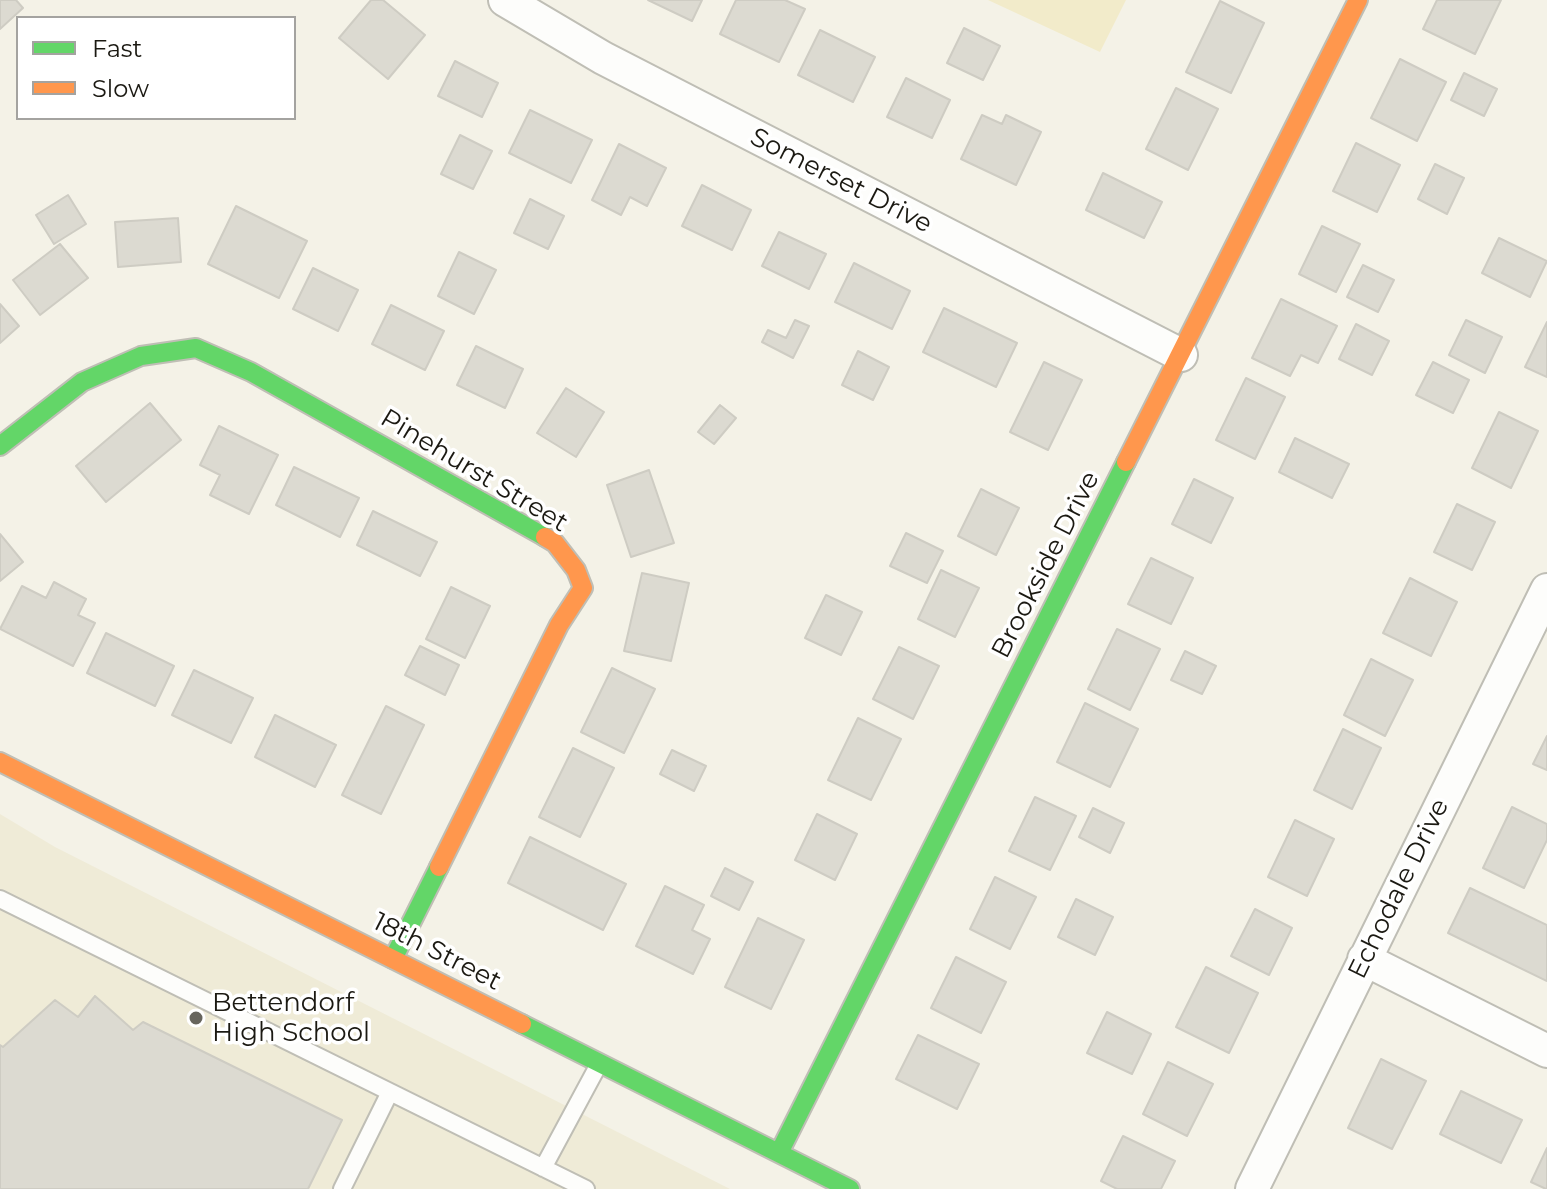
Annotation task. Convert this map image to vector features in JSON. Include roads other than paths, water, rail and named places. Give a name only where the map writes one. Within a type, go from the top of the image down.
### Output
[{"type":"street","name":"Somerset Drive","points":[[505,0],[617,65],[1181,355]]},
{"type":"street","name":"Brookside Drive","points":[[779,1153],[1358,0]]},
{"type":"street","name":"Pinehurst Street","points":[[0,446],[82,382],[141,356],[196,348],[251,372],[555,543],[576,570],[583,588],[559,625],[393,959]]},
{"type":"street","name":"Echodale Drive","points":[[1252,1189],[1547,590]]},
{"type":"street","name":"18th Street","points":[[0,762],[850,1189]]},
{"type":"street","points":[[1364,959],[1547,1051]]},
{"type":"lane","points":[[0,899],[586,1189]]},
{"type":"lane","points":[[543,1168],[600,1063]]},
{"type":"lane","points":[[342,1189],[390,1092]]},
{"type":"place","name":"Bettendorf High School","points":[[196,1018]]}]
